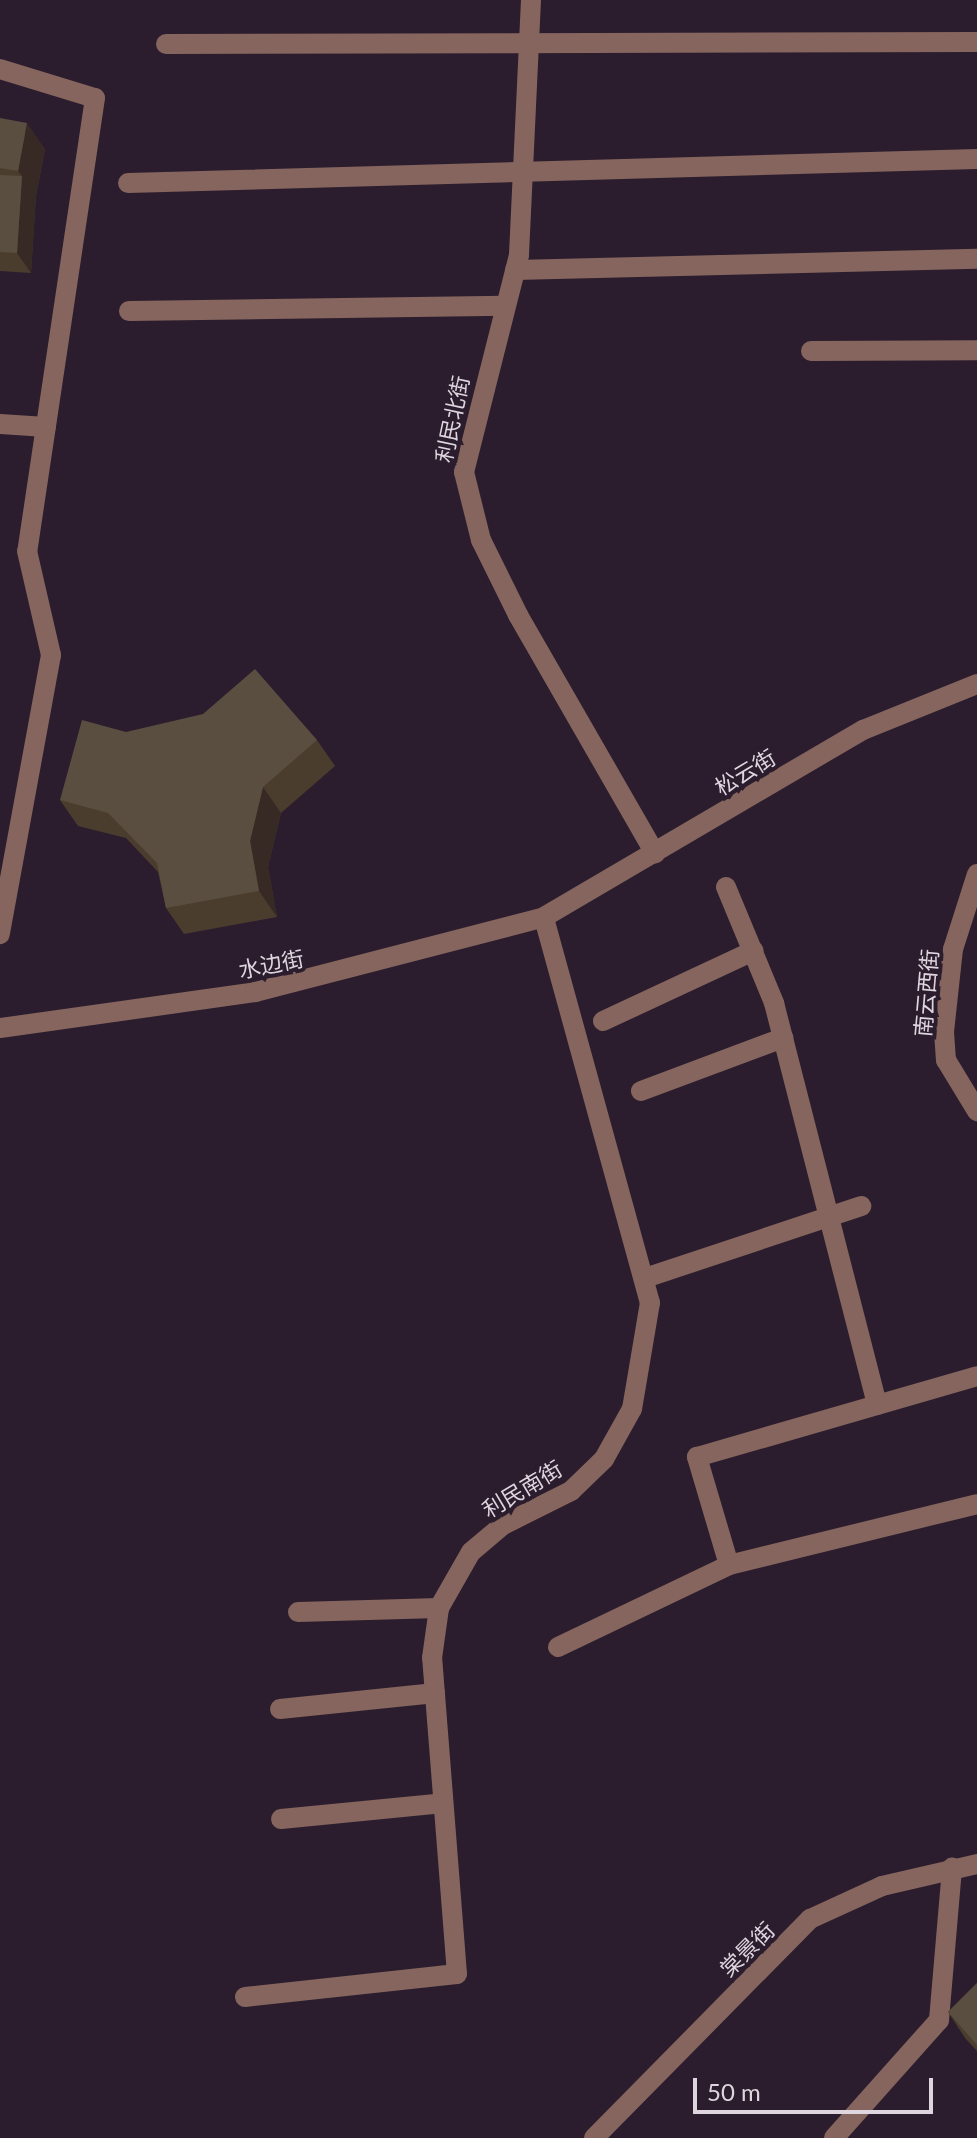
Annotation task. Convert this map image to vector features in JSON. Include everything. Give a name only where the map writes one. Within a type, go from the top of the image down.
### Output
[{"type":"street","name":"利民北街","points":[[531,0],[524,43],[515,270],[464,472],[481,540],[655,853]]},
{"type":"street","points":[[166,44],[977,42]]},
{"type":"street","points":[[0,69],[95,98],[27,551],[51,655],[0,934]]},
{"type":"street","points":[[128,183],[977,159]]},
{"type":"street","points":[[515,270],[977,259]]},
{"type":"street","points":[[129,311],[505,306]]},
{"type":"street","points":[[811,351],[977,350]]},
{"type":"street","points":[[0,424],[46,427]]},
{"type":"street","name":"松云街","points":[[544,917],[863,730],[977,684]]},
{"type":"street","name":"南云西街","points":[[977,874],[953,949],[944,1032],[946,1060],[977,1111]]},
{"type":"street","points":[[726,887],[753,951],[783,1038],[877,1405]]},
{"type":"street","name":"水边街","points":[[0,1028],[269,989],[544,917]]},
{"type":"street","name":"利民南街","points":[[245,1997],[457,1974],[435,1693],[439,1608],[471,1552],[503,1525],[571,1491],[604,1459],[632,1409],[645,1361],[645,1278],[544,917]]},
{"type":"street","points":[[603,1021],[753,951]]},
{"type":"street","points":[[641,1091],[783,1038]]},
{"type":"street","points":[[645,1278],[861,1206]]},
{"type":"street","points":[[729,1565],[697,1457],[977,1376]]},
{"type":"street","points":[[558,1647],[729,1565],[977,1504]]},
{"type":"street","points":[[298,1612],[439,1608]]},
{"type":"street","points":[[280,1709],[435,1693]]},
{"type":"street","points":[[281,1819],[443,1803]]},
{"type":"street","name":"棠景街","points":[[594,2138],[810,1919],[882,1886],[977,1864]]},
{"type":"street","points":[[834,2138],[939,2020],[952,1868]]},
{"type":"building","points":[[0,118],[27,123],[18,171],[0,168]]},
{"type":"building","points":[[0,175],[22,176],[17,253],[0,252]]},
{"type":"building","points":[[255,669],[317,740],[263,787],[250,841],[259,891],[166,908],[157,863],[108,813],[60,800],[82,720],[126,732],[203,714]]},
{"type":"building","points":[[977,1983],[977,2045],[948,2012]]}]
